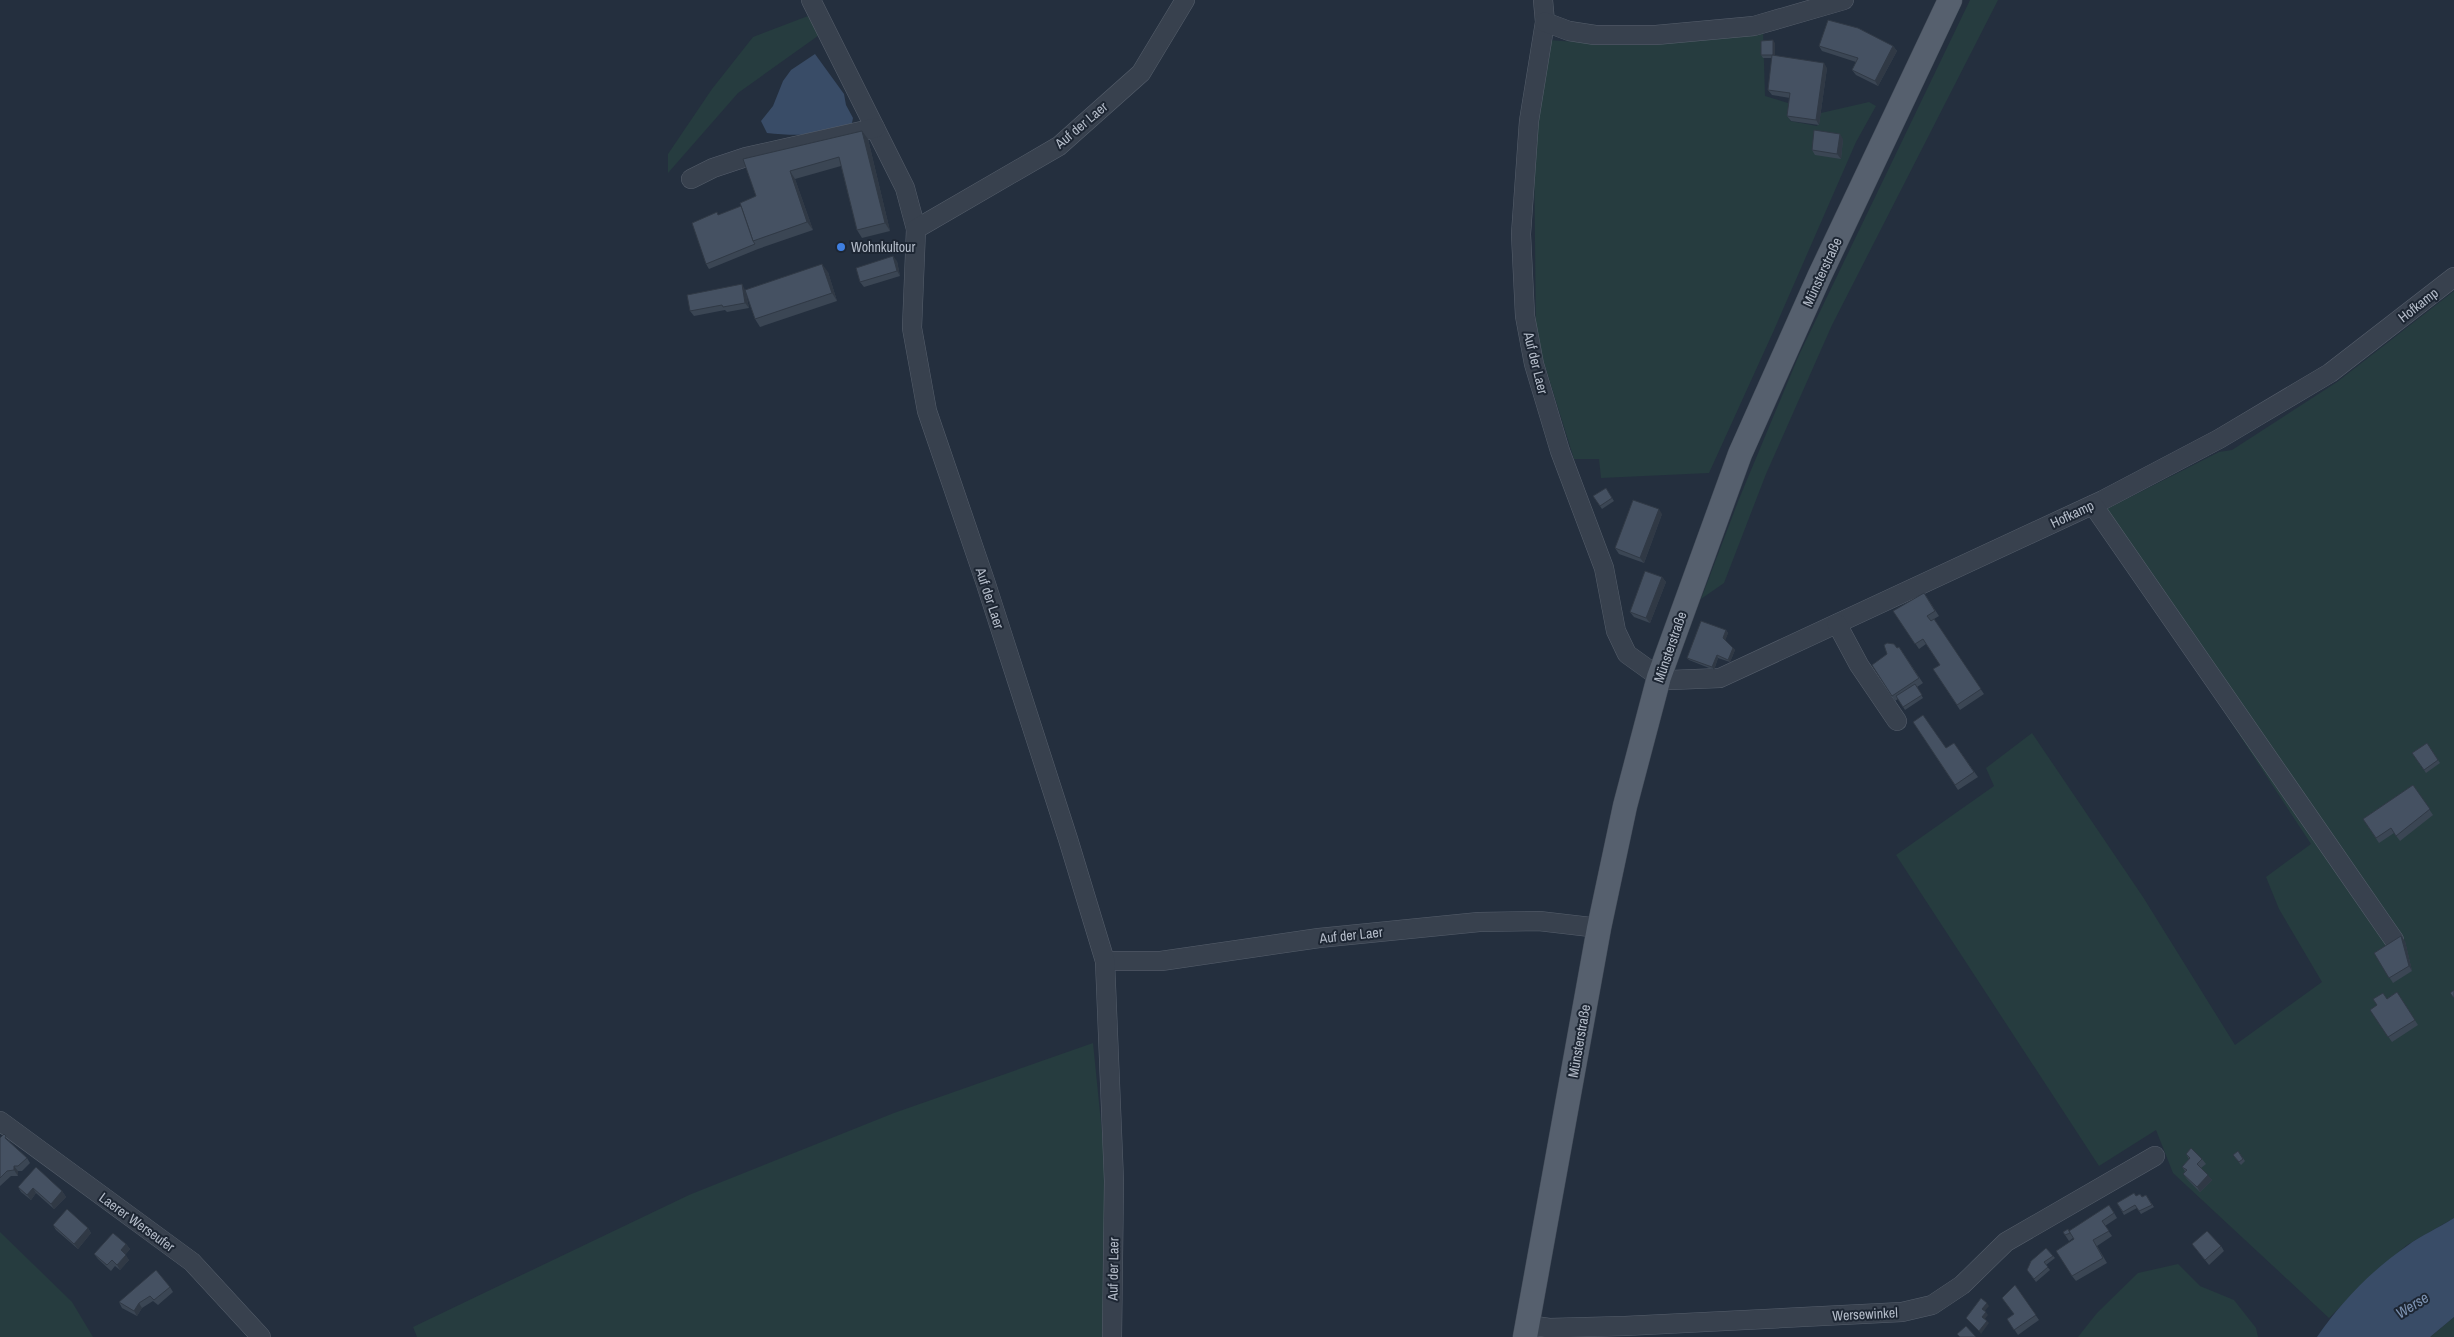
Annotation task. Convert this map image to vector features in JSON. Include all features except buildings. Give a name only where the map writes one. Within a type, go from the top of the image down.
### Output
[{"type":"main road","name":"Münsterstraße","points":[[1526,1331],[1599,928],[1625,806],[1658,677],[1740,454],[1819,278],[1950,0]]},
{"type":"street","name":"Auf der Laer","points":[[811,0],[905,188],[916,229],[912,328],[927,411],[988,590],[1105,961],[1114,1181],[1112,1337]]},
{"type":"street","name":"Auf der Laer","points":[[916,229],[1059,146],[1141,73],[1184,0]]},
{"type":"street","name":"Auf der Laer","points":[[1543,0],[1546,22],[1529,121],[1521,234],[1525,316],[1534,364],[1560,451],[1604,568],[1616,631],[1627,654],[1658,677]]},
{"type":"street","points":[[1546,22],[1569,31],[1595,35],[1656,35],[1754,26],[1844,0]]},
{"type":"street","points":[[691,179],[713,168],[763,152],[875,128]]},
{"type":"street","name":"Hofkamp","points":[[1658,677],[1671,680],[1720,678],[2092,505],[2219,439],[2330,373],[2454,277]]},
{"type":"street","points":[[2092,505],[2394,940]]},
{"type":"street","points":[[1837,624],[1859,665],[1897,722]]},
{"type":"street","name":"Auf der Laer","points":[[1105,961],[1161,961],[1319,938],[1479,922],[1539,921],[1599,928]]},
{"type":"street","name":"Laerer Werseufer","points":[[0,1121],[192,1262],[261,1337]]},
{"type":"street","name":"Wersewinkel","points":[[1526,1331],[1549,1328],[1902,1312],[1932,1305],[1962,1285],[2006,1242],[2155,1156]]},
{"type":"green space","points":[[1970,0],[1998,0],[1832,325],[1766,474],[1724,583],[1701,599],[1739,499],[1799,355]]},
{"type":"green space","points":[[808,16],[822,33],[738,93],[668,173],[668,154],[712,89],[753,37]]},
{"type":"green space","points":[[1763,30],[1765,96],[1788,103],[1790,121],[1817,126],[1821,113],[1869,102],[1876,106],[1856,142],[1709,473],[1601,478],[1599,459],[1574,459],[1536,337],[1534,145],[1549,40],[1629,42]]},
{"type":"green space","points":[[2454,291],[2454,1218],[2407,1245],[2375,1272],[2329,1318],[2173,1173],[2156,1130],[2099,1166],[1896,855],[1994,786],[1986,768],[2032,733],[2143,897],[2235,1045],[2322,982],[2279,909],[2266,877],[2311,844],[2095,515],[2219,452],[2232,450],[2337,382]]},
{"type":"green space","points":[[1093,1043],[1106,1172],[1104,1337],[417,1337],[413,1327],[689,1195],[894,1113]]},
{"type":"green space","points":[[0,1232],[72,1302],[93,1337],[0,1337]]},
{"type":"green space","points":[[2178,1264],[2200,1286],[2234,1300],[2256,1328],[2258,1337],[2078,1337],[2097,1313],[2138,1273]]},
{"type":"green space","points":[[2454,1317],[2454,1337],[2430,1337]]},
{"type":"water","points":[[815,54],[844,94],[846,105],[853,118],[852,123],[843,128],[822,133],[788,135],[767,133],[761,121],[773,106],[783,81],[791,70]]},
{"type":"water","name":"Werse","points":[[2454,1218],[2454,1317],[2430,1337],[2317,1337],[2347,1299],[2382,1265],[2412,1242]]},
{"type":"place","name":"Wohnkultour","points":[[841,247]]}]
